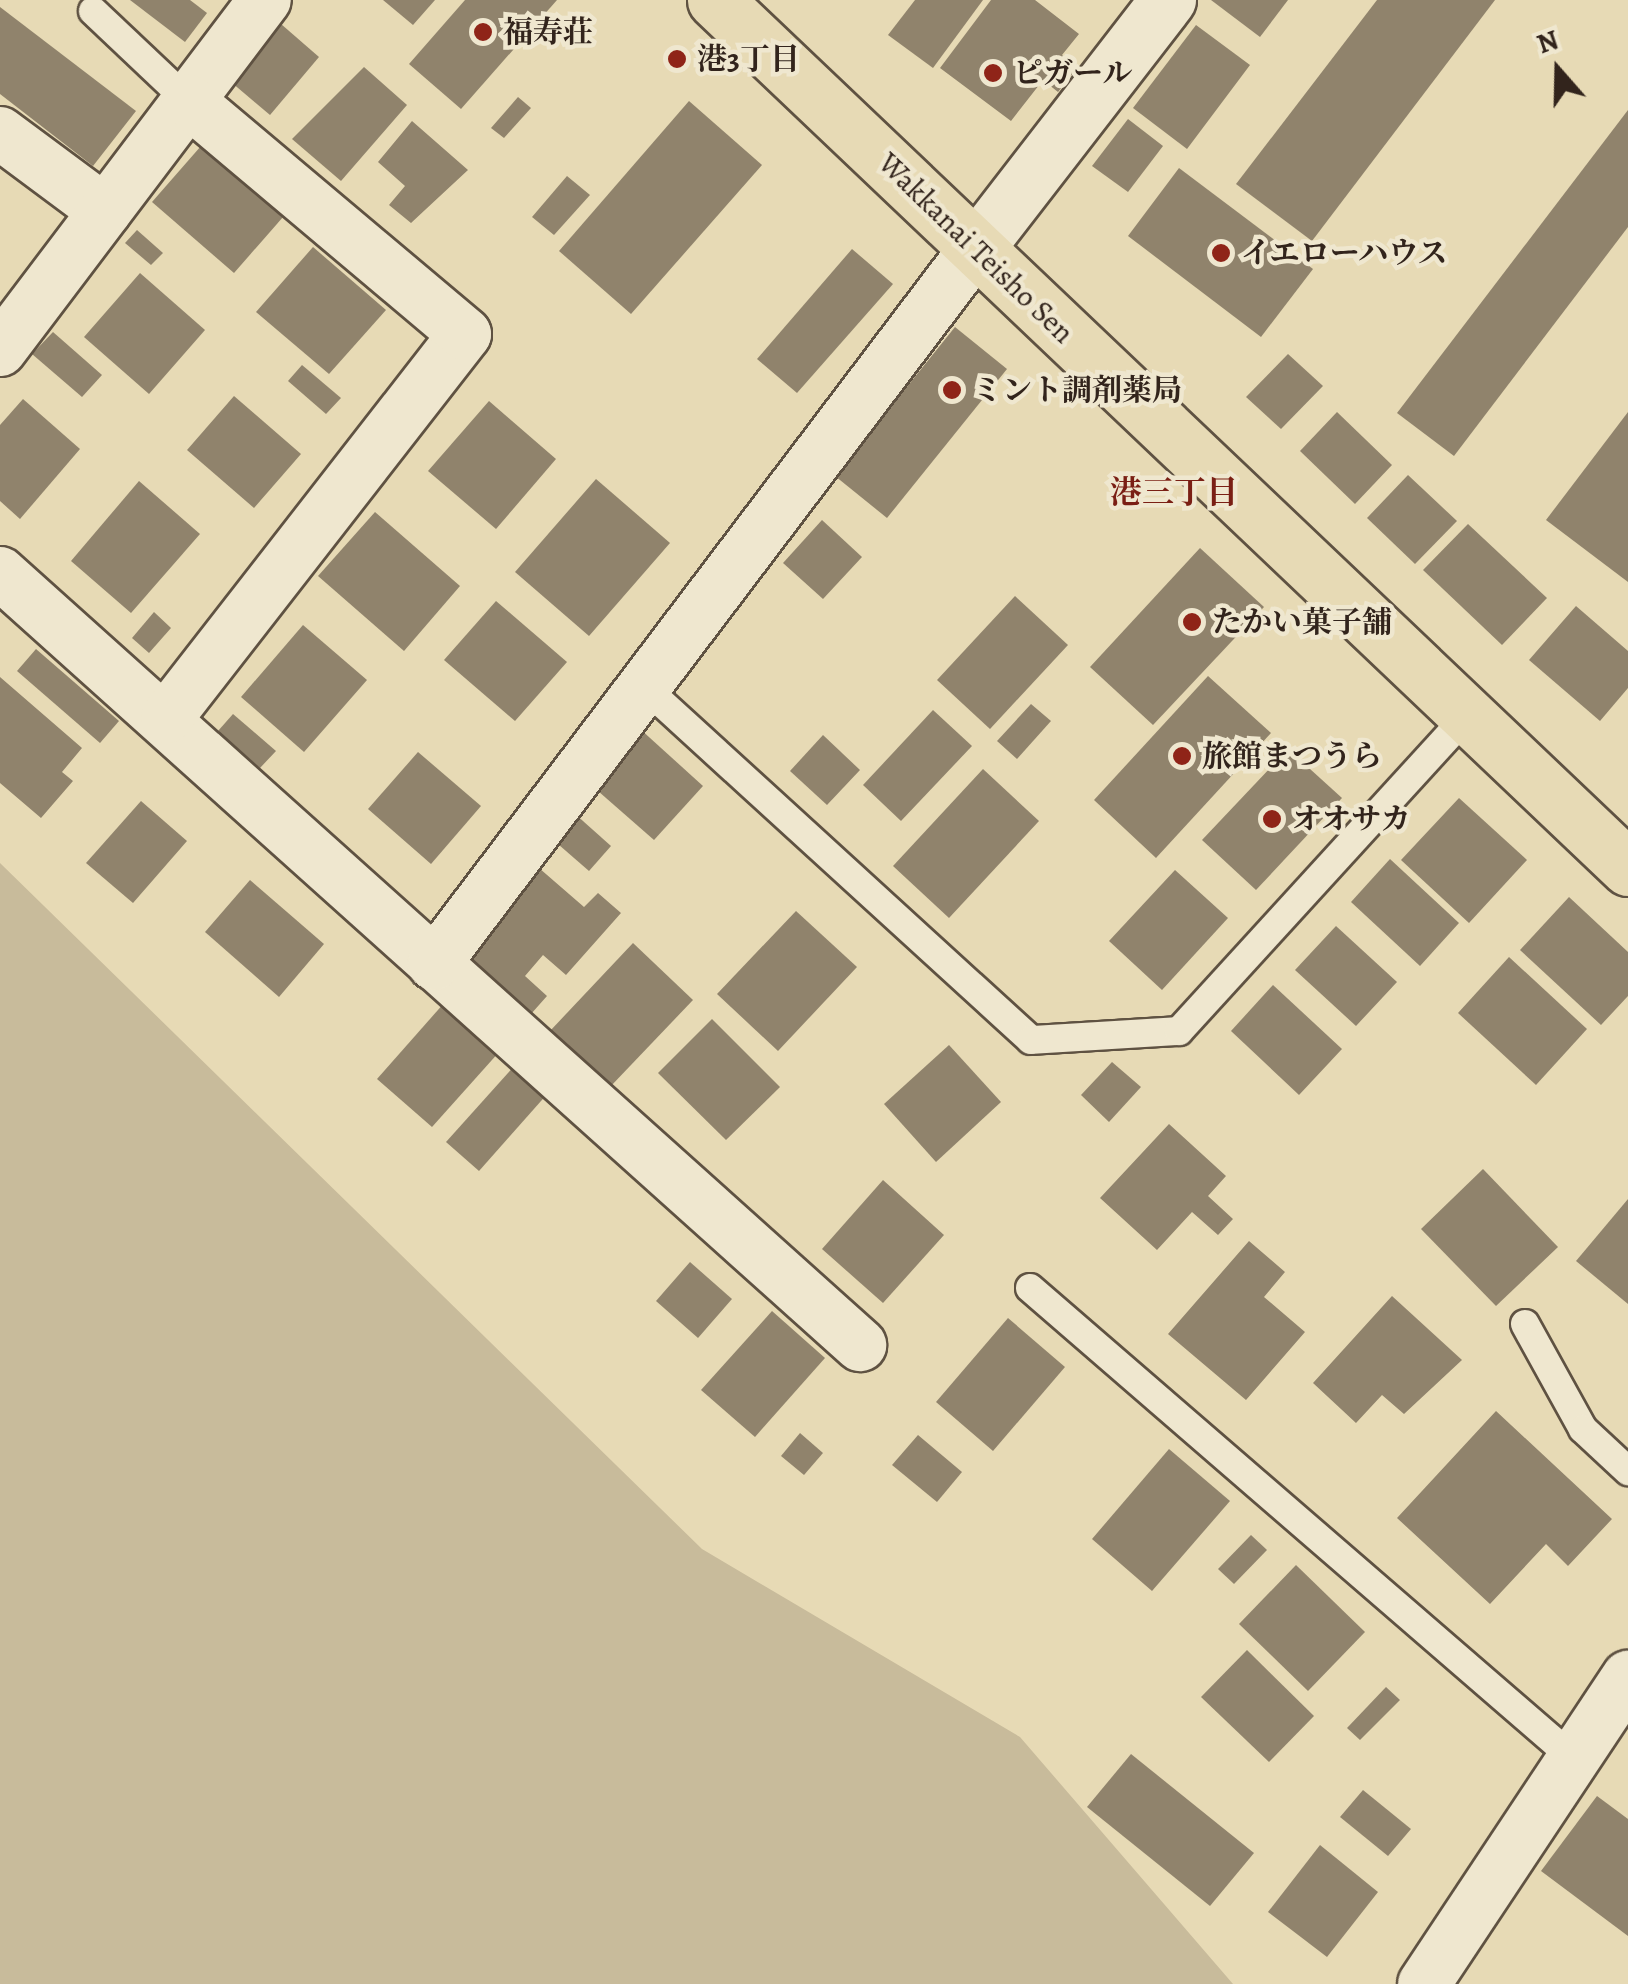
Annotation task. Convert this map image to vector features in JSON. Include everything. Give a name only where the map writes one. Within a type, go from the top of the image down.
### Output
[{"type":"main road","name":"Wakkanai Teisho Sen","points":[[715,0],[1628,868]]},
{"type":"street","points":[[0,350],[265,0]]},
{"type":"street","points":[[434,964],[640,683],[976,248],[1152,5]]},
{"type":"street","points":[[167,717],[465,334],[187,100]]},
{"type":"street","points":[[0,133],[105,211]]},
{"type":"street","points":[[0,573],[167,717],[434,964],[860,1345]]},
{"type":"street","points":[[1424,1984],[1628,1677]]},
{"type":"lane","points":[[93,11],[187,100]]},
{"type":"lane","points":[[640,683],[1031,1040],[1179,1030],[1466,717]]},
{"type":"lane","points":[[1030,1288],[1572,1757]]},
{"type":"lane","points":[[1525,1324],[1583,1429],[1628,1470]]},
{"type":"shaded area","points":[[0,863],[702,1549],[1020,1737],[1233,1984],[0,1984]]},
{"type":"building","points":[[130,0],[190,0],[207,13],[185,42]]},
{"type":"building","points":[[383,0],[435,0],[413,25]]},
{"type":"building","name":"福寿荘","points":[[465,0],[557,0],[461,109],[409,64]]},
{"type":"building","points":[[915,0],[983,0],[933,68],[888,35]]},
{"type":"building","points":[[991,0],[1035,0],[1079,34],[1062,55],[1078,67],[1058,92],[1043,80],[1011,121],[940,68]]},
{"type":"building","points":[[1211,0],[1288,0],[1260,37]]},
{"type":"building","points":[[1377,0],[1495,0],[1312,241],[1236,184]]},
{"type":"building","points":[[0,7],[136,111],[93,166],[0,94]]},
{"type":"building","points":[[281,24],[319,57],[270,115],[231,82]]},
{"type":"building","points":[[1196,25],[1250,65],[1187,149],[1133,108]]},
{"type":"building","points":[[364,67],[407,105],[341,181],[292,139]]},
{"type":"building","points":[[518,97],[531,108],[504,138],[491,128]]},
{"type":"building","points":[[689,101],[762,165],[631,314],[559,251]]},
{"type":"building","points":[[1628,110],[1628,227],[1454,456],[1397,413]]},
{"type":"building","points":[[1128,119],[1163,146],[1128,192],[1092,166]]},
{"type":"building","points":[[412,121],[468,170],[411,223],[389,205],[405,186],[378,162]]},
{"type":"building","points":[[208,138],[290,209],[234,273],[152,202]]},
{"type":"building","name":"イエローハウス","points":[[1179,168],[1313,269],[1261,337],[1128,236]]},
{"type":"building","points":[[567,176],[590,195],[554,235],[532,217]]},
{"type":"building","points":[[137,230],[163,253],[151,265],[125,243]]},
{"type":"building","points":[[313,247],[386,310],[329,374],[256,312]]},
{"type":"building","points":[[852,249],[893,284],[797,393],[757,359]]},
{"type":"building","points":[[140,273],[205,330],[149,394],[84,337]]},
{"type":"building","points":[[955,327],[1007,369],[887,518],[835,476]]},
{"type":"building","points":[[53,332],[102,375],[82,397],[32,354]]},
{"type":"building","points":[[1288,354],[1323,386],[1281,429],[1246,397]]},
{"type":"building","points":[[302,365],[341,398],[326,414],[288,381]]},
{"type":"building","points":[[234,396],[301,454],[254,508],[187,450]]},
{"type":"building","points":[[23,399],[80,449],[20,519],[0,501],[0,425]]},
{"type":"building","points":[[489,401],[556,459],[496,529],[428,471]]},
{"type":"building","points":[[1337,412],[1392,465],[1355,504],[1300,451]]},
{"type":"building","points":[[1628,412],[1628,582],[1546,520]]},
{"type":"building","points":[[1408,475],[1457,521],[1415,564],[1367,518]]},
{"type":"building","points":[[596,479],[670,543],[589,636],[515,572]]},
{"type":"building","points":[[139,481],[200,534],[131,613],[71,561]]},
{"type":"building","points":[[375,512],[460,586],[404,651],[318,576]]},
{"type":"building","points":[[822,520],[862,557],[823,599],[783,563]]},
{"type":"building","points":[[1468,524],[1547,598],[1502,645],[1423,570]]},
{"type":"building","points":[[1200,548],[1264,607],[1153,725],[1090,667]]},
{"type":"building","points":[[1015,596],[1068,645],[990,729],[937,680]]},
{"type":"building","points":[[496,601],[567,662],[515,721],[444,660]]},
{"type":"building","points":[[1576,606],[1628,651],[1628,688],[1600,721],[1529,660]]},
{"type":"building","points":[[154,612],[171,628],[149,653],[132,638]]},
{"type":"building","points":[[303,625],[367,680],[304,752],[241,697]]},
{"type":"building","points":[[36,649],[119,721],[100,743],[17,671]]},
{"type":"building","points":[[1208,676],[1271,733],[1156,858],[1094,800]]},
{"type":"building","points":[[0,677],[82,748],[62,772],[73,781],[41,818],[0,783]]},
{"type":"building","points":[[1031,704],[1051,721],[1017,759],[997,741]]},
{"type":"building","points":[[933,710],[972,746],[901,821],[863,785]]},
{"type":"building","points":[[233,714],[276,751],[260,768],[218,731]]},
{"type":"building","points":[[639,728],[703,786],[654,840],[590,784]]},
{"type":"building","points":[[823,735],[860,770],[827,805],[790,771]]},
{"type":"building","name":"オオサカ","points":[[1288,749],[1342,798],[1256,890],[1202,840]]},
{"type":"building","points":[[418,752],[481,806],[431,864],[368,809]]},
{"type":"building","points":[[983,769],[1039,821],[949,918],[893,866]]},
{"type":"building","points":[[1459,798],[1527,860],[1469,923],[1401,860]]},
{"type":"building","points":[[141,801],[187,841],[133,903],[86,863]]},
{"type":"building","points":[[574,813],[611,846],[589,871],[551,838]]},
{"type":"building","points":[[1390,859],[1459,923],[1420,966],[1351,902]]},
{"type":"building","points":[[539,868],[584,907],[598,893],[621,913],[566,975],[543,955],[525,976],[547,996],[531,1014],[463,954]]},
{"type":"building","points":[[1175,870],[1228,918],[1162,990],[1109,941]]},
{"type":"building","points":[[250,880],[324,944],[279,997],[205,932]]},
{"type":"building","points":[[1569,897],[1628,952],[1628,996],[1601,1025],[1520,950]]},
{"type":"building","points":[[796,911],[857,967],[778,1051],[717,994]]},
{"type":"building","points":[[1336,926],[1397,982],[1356,1026],[1295,970]]},
{"type":"building","points":[[633,943],[693,1000],[610,1087],[550,1031]]},
{"type":"building","points":[[1509,957],[1587,1029],[1536,1085],[1458,1013]]},
{"type":"building","points":[[1273,985],[1342,1049],[1299,1095],[1231,1031]]},
{"type":"building","points":[[445,1002],[500,1051],[432,1127],[377,1079]]},
{"type":"building","points":[[712,1019],[780,1087],[726,1140],[658,1073]]},
{"type":"building","points":[[949,1045],[1001,1102],[936,1162],[884,1104]]},
{"type":"building","points":[[1112,1062],[1141,1087],[1109,1122],[1081,1095]]},
{"type":"building","points":[[516,1064],[549,1092],[479,1171],[446,1142]]},
{"type":"building","points":[[1169,1124],[1226,1176],[1208,1196],[1233,1219],[1218,1235],[1192,1212],[1157,1250],[1100,1198]]},
{"type":"building","points":[[1483,1169],[1558,1247],[1496,1306],[1421,1229]]},
{"type":"building","points":[[883,1180],[944,1235],[883,1303],[822,1249]]},
{"type":"building","points":[[1628,1199],[1628,1304],[1576,1261]]},
{"type":"building","points":[[1249,1241],[1285,1272],[1264,1297],[1305,1332],[1246,1400],[1168,1334]]},
{"type":"building","points":[[690,1262],[732,1299],[698,1338],[656,1301]]},
{"type":"building","points":[[1392,1296],[1462,1360],[1404,1414],[1382,1395],[1356,1423],[1313,1383]]},
{"type":"building","points":[[772,1311],[825,1358],[755,1437],[701,1390]]},
{"type":"building","points":[[1008,1318],[1065,1367],[993,1451],[936,1402]]},
{"type":"building","points":[[1496,1411],[1612,1519],[1568,1566],[1546,1544],[1490,1604],[1397,1518]]},
{"type":"building","points":[[800,1433],[823,1453],[804,1475],[781,1456]]},
{"type":"building","points":[[918,1435],[962,1472],[937,1502],[892,1465]]},
{"type":"building","points":[[1169,1449],[1230,1501],[1152,1591],[1092,1539]]},
{"type":"building","points":[[1251,1535],[1267,1550],[1234,1584],[1218,1569]]},
{"type":"building","points":[[1296,1565],[1365,1632],[1308,1691],[1239,1624]]},
{"type":"building","points":[[1247,1650],[1314,1716],[1269,1762],[1201,1697]]},
{"type":"building","points":[[1386,1687],[1400,1700],[1360,1740],[1347,1728]]},
{"type":"building","points":[[1131,1754],[1254,1853],[1210,1906],[1087,1807]]},
{"type":"building","points":[[1363,1790],[1411,1829],[1388,1856],[1340,1817]]},
{"type":"building","points":[[1597,1796],[1628,1819],[1628,1936],[1541,1871]]},
{"type":"building","points":[[1320,1845],[1378,1892],[1327,1957],[1268,1912]]},
{"type":"place","name":"福寿荘","points":[[483,32]]},
{"type":"place","name":"港3丁目","points":[[677,59]]},
{"type":"place","name":"ピガール","points":[[993,73]]},
{"type":"place","name":"イエローハウス","points":[[1221,253]]},
{"type":"place","name":"ミント調剤薬局","points":[[952,390]]},
{"type":"place","name":"たかい菓子舗","points":[[1192,622]]},
{"type":"place","name":"旅館まつうら","points":[[1182,756]]},
{"type":"place","name":"オオサカ","points":[[1272,819]]},
{"type":"district","name":"港三丁目","points":[[1174,492]]}]
